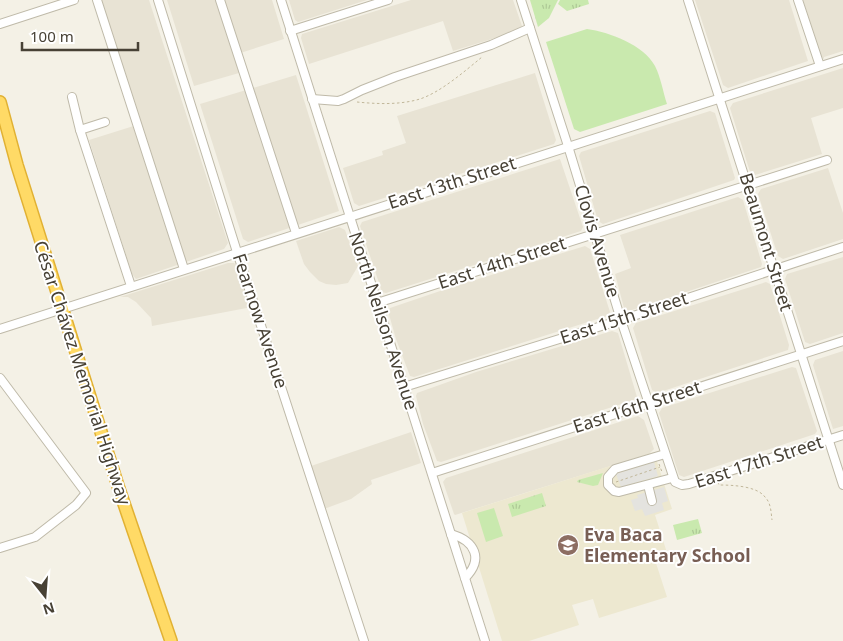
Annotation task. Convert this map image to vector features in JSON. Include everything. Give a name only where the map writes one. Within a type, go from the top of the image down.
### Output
[{"type":"highway","name":"César Chávez Memorial Highway","points":[[0,102],[17,165],[119,489],[171,641]]},
{"type":"street","points":[[0,24],[74,0]]},
{"type":"street","points":[[97,0],[184,269]]},
{"type":"street","name":"Fearnow Avenue","points":[[158,0],[237,252],[364,641]]},
{"type":"street","points":[[220,0],[296,233]]},
{"type":"street","name":"North Neilson Avenue","points":[[281,0],[485,641]]},
{"type":"street","points":[[290,31],[388,0]]},
{"type":"street","name":"Clovis Avenue","points":[[521,0],[649,404],[661,455],[670,480]]},
{"type":"street","name":"Beaumont Street","points":[[688,0],[843,485]]},
{"type":"street","points":[[798,0],[820,66]]},
{"type":"street","points":[[312,99],[341,100],[395,77],[491,45],[530,28]]},
{"type":"street","name":"East 13th Street","points":[[0,329],[843,58]]},
{"type":"street","points":[[72,96],[80,130],[131,286]]},
{"type":"street","points":[[80,130],[105,122]]},
{"type":"street","name":"East 14th Street","points":[[377,303],[827,160]]},
{"type":"street","name":"East 15th Street","points":[[404,387],[621,320],[843,248]]},
{"type":"street","name":"East 16th Street","points":[[432,473],[843,341]]},
{"type":"street","points":[[0,378],[86,493],[76,504],[35,536],[0,548]]},
{"type":"street","name":"East 17th Street","points":[[608,484],[611,489],[619,492],[670,480],[682,485],[689,484],[843,435]]},
{"type":"street","points":[[608,484],[608,477],[615,469],[661,455]]},
{"type":"street","points":[[648,485],[652,501]]},
{"type":"street","points":[[451,534],[465,539],[474,549],[474,565],[465,578]]},
{"type":"path","points":[[341,100],[380,104],[417,100],[451,81],[486,53]]},
{"type":"path","points":[[661,455],[660,467],[670,480]]},
{"type":"path","points":[[608,484],[660,467]]},
{"type":"path","points":[[718,482],[719,485],[739,486],[761,493],[769,502],[772,520]]},
{"type":"shaded area","points":[[101,0],[149,0],[228,243],[224,249],[136,279],[132,274],[89,140],[140,124]]},
{"type":"shaded area","points":[[167,0],[272,0],[284,39],[234,55],[239,73],[194,86]]},
{"type":"shaded area","points":[[289,0],[367,0],[298,22],[295,20]]},
{"type":"shaded area","points":[[411,0],[513,0],[522,26],[508,34],[453,51],[443,21],[309,64],[301,38],[302,34]]},
{"type":"shaded area","points":[[695,0],[789,0],[808,61],[728,88],[723,85]]},
{"type":"shaded area","points":[[803,0],[843,0],[843,51],[824,57],[824,59],[821,56]]},
{"type":"shaded area","points":[[843,68],[843,108],[811,118],[822,154],[755,175],[750,172],[730,108],[733,103]]},
{"type":"shaded area","points":[[535,73],[556,140],[554,144],[359,206],[354,203],[343,168],[383,155],[382,151],[406,143],[397,116]]},
{"type":"shaded area","points":[[296,75],[339,211],[248,242],[243,239],[200,104]]},
{"type":"shaded area","points":[[710,111],[715,113],[735,178],[734,180],[603,224],[598,221],[579,156],[581,152]]},
{"type":"shaded area","points":[[560,159],[583,227],[581,231],[386,293],[382,292],[360,226],[362,222]]},
{"type":"shaded area","points":[[828,168],[843,213],[843,239],[783,259],[778,256],[758,194],[761,189]]},
{"type":"shaded area","points":[[738,197],[743,200],[762,264],[761,267],[629,311],[624,308],[615,274],[631,268],[620,235]]},
{"type":"shaded area","points":[[339,227],[345,230],[358,266],[348,283],[326,284],[319,281],[304,264],[296,241]]},
{"type":"shaded area","points":[[585,246],[590,249],[610,312],[607,316],[414,377],[410,376],[396,339],[388,311],[390,308]]},
{"type":"shaded area","points":[[843,257],[843,333],[810,344],[805,342],[785,279],[787,274]]},
{"type":"shaded area","points":[[228,263],[234,263],[238,267],[252,307],[152,326],[151,318],[136,302],[128,297],[120,297]]},
{"type":"shaded area","points":[[766,282],[770,284],[789,345],[788,350],[657,393],[652,390],[633,328],[636,323]]},
{"type":"shaded area","points":[[612,331],[618,333],[637,397],[634,400],[441,462],[437,461],[423,424],[416,396],[417,393],[476,372]]},
{"type":"shaded area","points":[[843,351],[843,426],[833,429],[813,365],[815,360]]},
{"type":"shaded area","points":[[792,367],[796,368],[817,431],[815,434],[684,477],[679,475],[659,413],[662,408]]},
{"type":"shaded area","points":[[638,416],[644,420],[654,449],[649,454],[454,514],[443,482],[446,478]]},
{"type":"shaded area","points":[[411,432],[421,463],[371,480],[372,484],[351,499],[324,509],[311,466]]},
{"type":"shaded area","name":"Eva Baca Elementary School","points":[[654,452],[672,509],[655,515],[668,556],[655,560],[667,597],[599,618],[593,599],[572,605],[579,625],[529,641],[502,641],[462,513]]},
{"type":"shaded area","points":[[654,462],[658,476],[621,487],[616,474]]},
{"type":"shaded area","points":[[664,487],[668,501],[662,503],[664,510],[645,516],[642,509],[635,511],[631,500],[638,498],[637,495]]},
{"type":"green space","points":[[530,0],[558,0],[549,18],[538,27]]},
{"type":"green space","points":[[560,0],[588,0],[589,4],[567,11],[558,4]]},
{"type":"green space","points":[[587,29],[615,36],[643,52],[655,66],[667,104],[580,132],[574,129],[546,42]]},
{"type":"green space","points":[[603,473],[598,485],[593,486],[577,482],[578,480]]},
{"type":"green space","points":[[542,493],[546,506],[512,517],[508,504]]},
{"type":"green space","points":[[494,508],[503,536],[486,542],[477,513]]},
{"type":"green space","points":[[698,519],[702,533],[677,540],[673,525]]},
{"type":"place","name":"Eva Baca Elementary School","points":[[568,545]]}]
